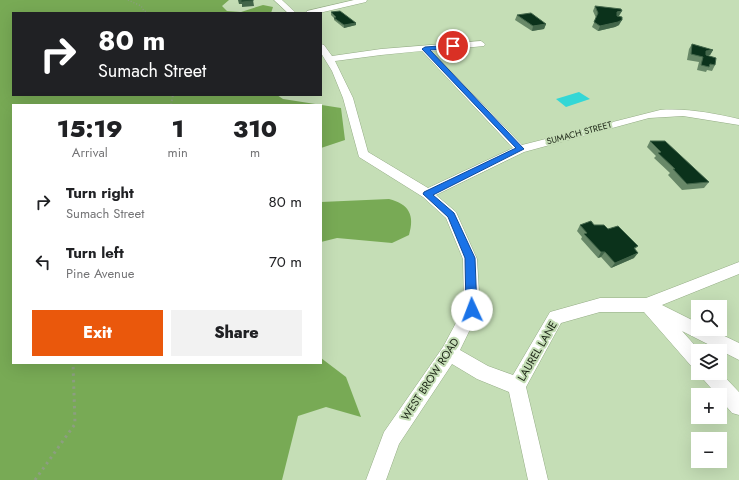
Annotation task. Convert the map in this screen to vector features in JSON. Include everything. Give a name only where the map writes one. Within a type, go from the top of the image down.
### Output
[{"type":"street","points":[[278,0],[291,12]]},
{"type":"street","points":[[314,12],[363,0]]},
{"type":"street","points":[[330,59],[380,52],[481,44]]},
{"type":"street","name":"WEST BROW ROAD","points":[[322,48],[330,59],[351,106],[363,154],[427,194],[451,215],[470,258],[472,310],[449,353],[391,439],[376,480]]},
{"type":"street","points":[[425,49],[520,149]]},
{"type":"street","name":"SUMACH STREET","points":[[427,194],[520,149],[661,112],[679,112],[739,122]]},
{"type":"street","points":[[646,305],[739,268]]},
{"type":"street","name":"LAUREL LANE","points":[[517,386],[556,317],[600,305],[646,305]]},
{"type":"street","points":[[646,305],[739,352]]},
{"type":"street","points":[[646,305],[691,353]]},
{"type":"street","points":[[449,353],[483,373],[517,386],[538,480]]},
{"type":"street","points":[[715,380],[739,406]]},
{"type":"path","points":[[128,0],[141,6],[146,12]]},
{"type":"path","points":[[35,480],[76,424],[73,364]]},
{"type":"green space","points":[[0,0],[229,0],[222,6],[227,11],[241,12],[12,12],[12,96],[278,96],[283,99],[315,104],[12,104],[12,364],[322,364],[322,359],[346,377],[361,417],[326,407],[298,416],[282,480],[0,480]]},
{"type":"green space","points":[[263,5],[273,7],[271,12],[241,12]]},
{"type":"green space","points":[[322,105],[341,108],[345,140],[322,148]]},
{"type":"green space","points":[[389,199],[396,201],[406,207],[411,216],[411,228],[409,235],[392,243],[337,238],[322,242],[322,202]]},
{"type":"water","points":[[579,92],[590,99],[566,107],[556,99]]},
{"type":"building","points":[[241,0],[253,0],[253,1],[241,2]]},
{"type":"building","points":[[595,6],[621,9],[622,11],[617,12],[617,16],[622,17],[622,20],[600,26],[594,22],[598,13]]},
{"type":"building","points":[[340,11],[356,23],[344,25],[334,18],[336,17],[331,12]]},
{"type":"building","points":[[531,13],[546,24],[533,26],[517,15]]},
{"type":"building","points":[[692,44],[713,50],[706,51],[706,55],[716,58],[715,65],[710,64],[709,67],[701,65],[703,57],[691,54]]},
{"type":"building","points":[[650,141],[665,141],[709,182],[687,184],[673,169],[675,169],[658,153],[661,152]]},
{"type":"building","points":[[591,221],[594,225],[604,225],[608,229],[618,226],[638,246],[634,248],[638,253],[615,263],[605,252],[601,252],[584,234],[587,233],[580,225]]},
{"type":"route","points":[[453,46],[425,49],[520,149],[427,194],[451,215],[470,258],[472,310]]}]
